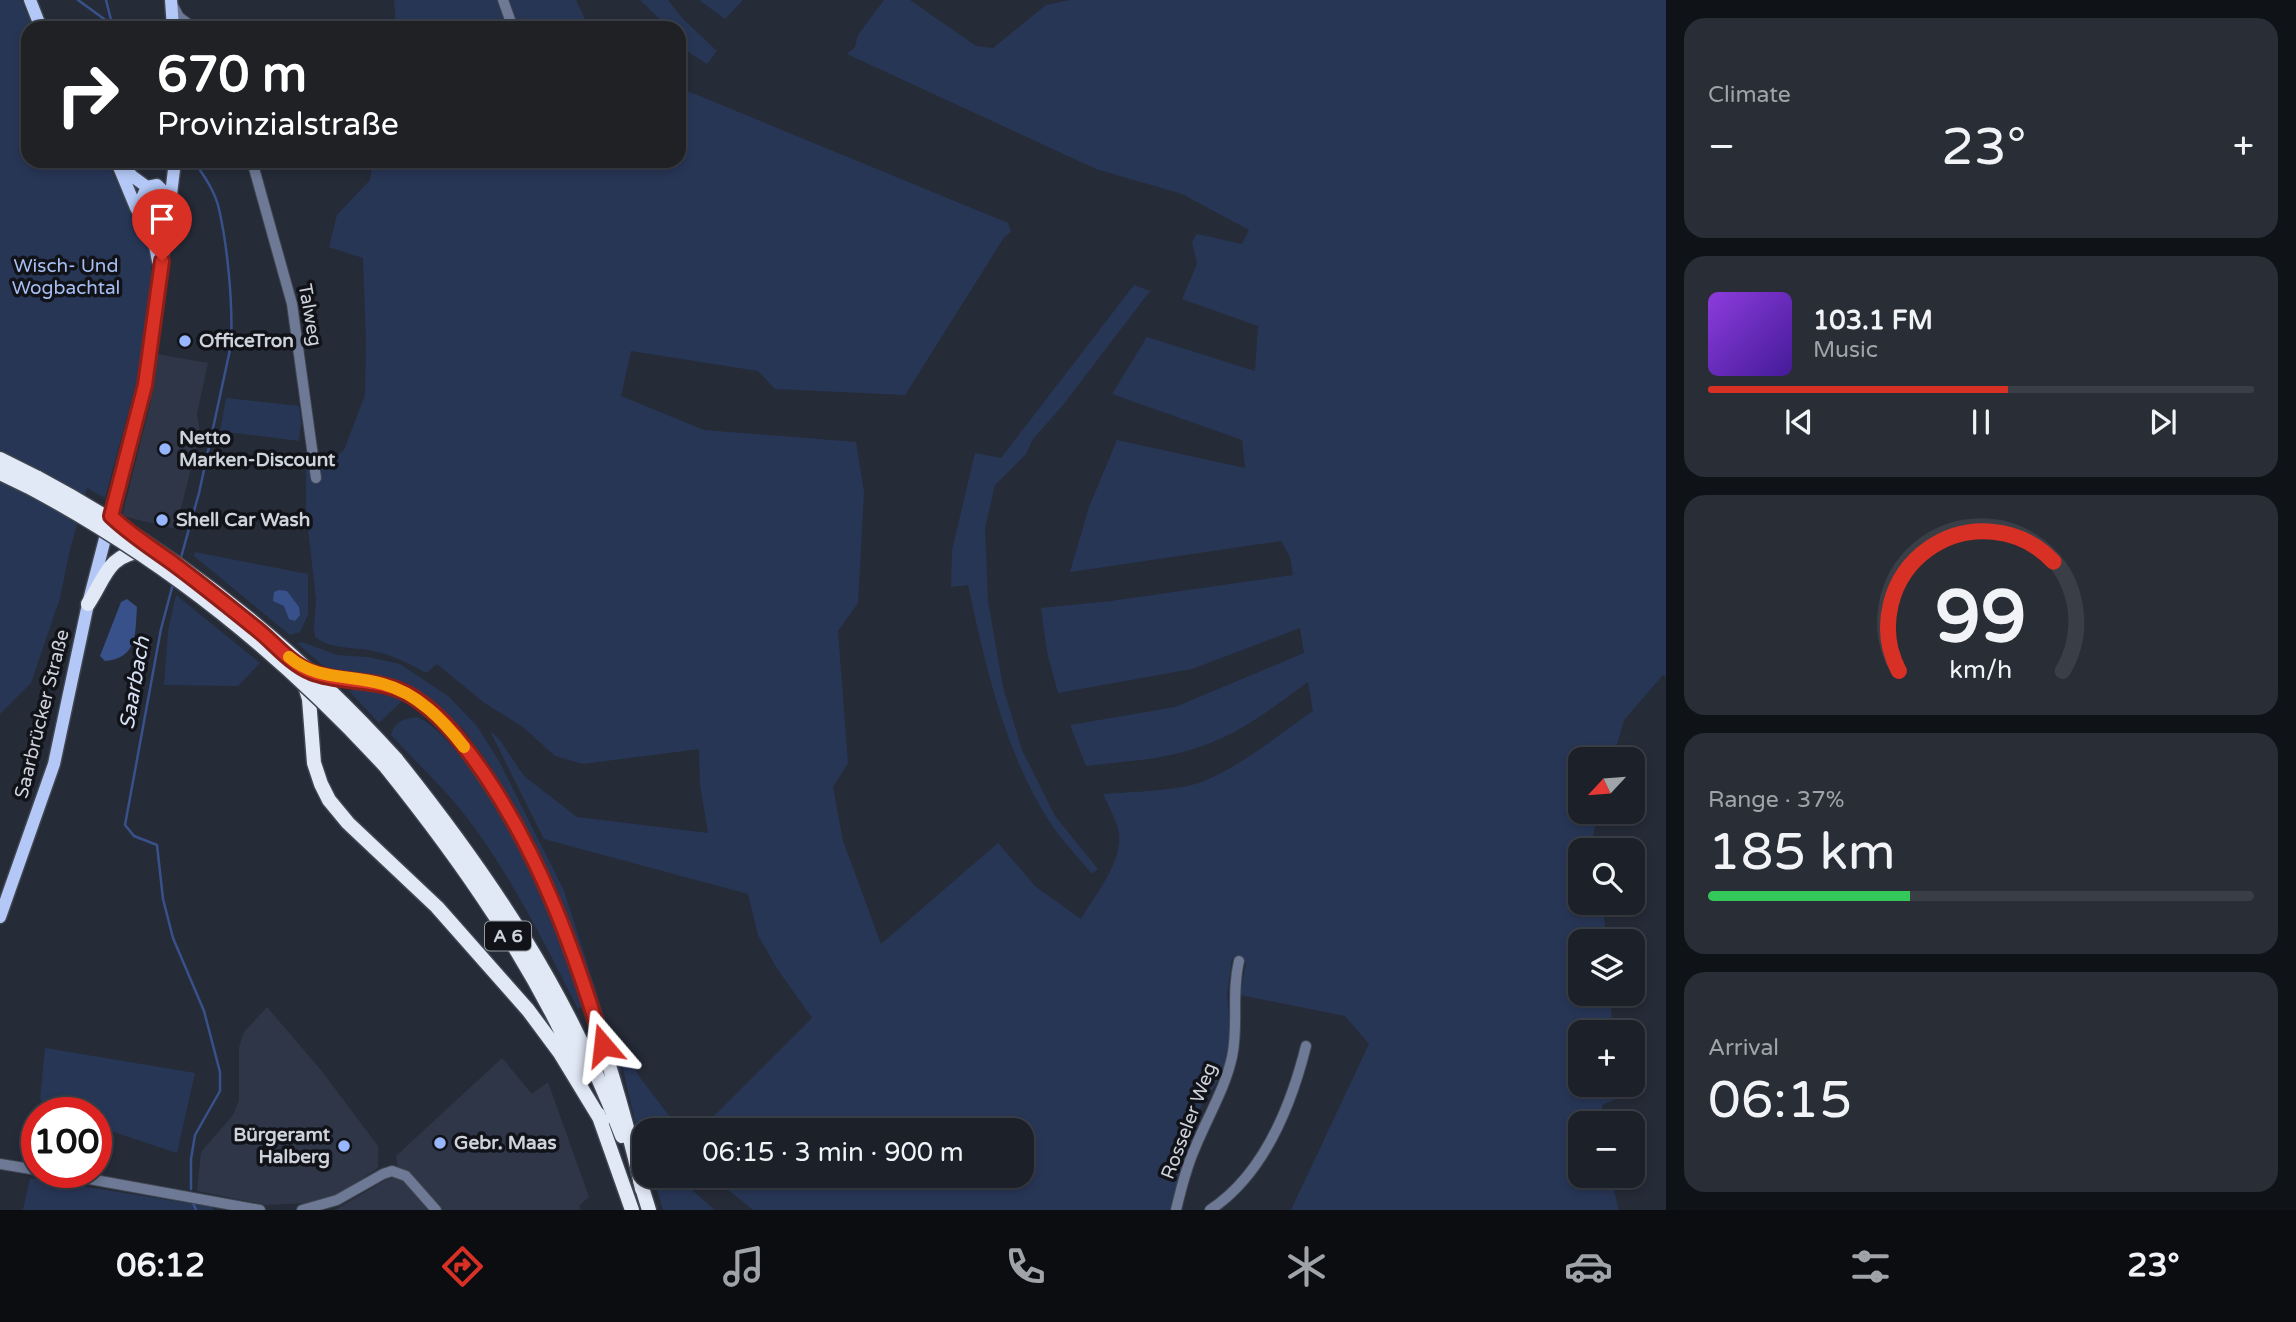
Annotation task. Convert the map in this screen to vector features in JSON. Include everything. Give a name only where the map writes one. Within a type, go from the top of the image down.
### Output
[{"type":"highway","name":"A 6","points":[[0,459],[67,508],[155,562],[252,636],[391,763],[492,886],[550,980],[599,1079],[649,1210]]},
{"type":"highway","name":"A 6","points":[[0,473],[35,484]]},
{"type":"highway","name":"A 6","points":[[109,524],[158,557],[291,663],[307,688],[314,763],[321,784],[338,812],[436,907],[528,1010],[560,1053],[601,1122]]},
{"type":"highway","points":[[88,604],[113,561],[143,548]]},
{"type":"highway","points":[[291,663],[320,674],[395,688],[412,696],[456,736],[493,787],[534,857],[560,916],[630,1131],[642,1189]]},
{"type":"highway","name":"A 6","points":[[312,740],[317,714],[326,699],[337,690],[367,681]]},
{"type":"highway","name":"A 6","points":[[391,763],[508,936],[571,1051],[601,1122],[632,1210]]},
{"type":"main road","points":[[30,0],[38,21]]},
{"type":"main road","points":[[171,1],[172,21]]},
{"type":"main road","points":[[120,168],[136,208],[152,231],[160,278]]},
{"type":"main road","points":[[124,168],[149,189],[164,192],[158,212],[158,261]]},
{"type":"main road","points":[[168,168],[149,189],[142,206],[158,212],[168,208],[173,168]]},
{"type":"main road","points":[[158,212],[165,239],[160,278]]},
{"type":"main road","name":"Saarbrücker Straße","points":[[0,917],[54,764],[88,604],[145,385],[160,278]]},
{"type":"street","points":[[503,0],[510,21]]},
{"type":"street","points":[[171,1],[179,17],[184,21]]},
{"type":"street","name":"Talweg","points":[[254,168],[292,304],[316,478]]},
{"type":"street","name":"Rosseler Weg","points":[[1176,1210],[1193,1152],[1232,1058],[1235,1041],[1233,991],[1239,961]]},
{"type":"street","points":[[1210,1210],[1243,1181],[1257,1162],[1289,1099],[1306,1046]]},
{"type":"street","points":[[0,1164],[21,1167]]},
{"type":"street","points":[[302,1210],[337,1200],[392,1171],[406,1176],[436,1210]]},
{"type":"street","points":[[112,1183],[260,1210]]},
{"type":"shaded area","points":[[157,354],[208,363],[197,414],[200,432],[176,529],[122,516],[150,404]]},
{"type":"shaded area","name":"Bürgeramt Halberg","points":[[267,1007],[321,1070],[378,1146],[378,1168],[337,1195],[308,1203],[266,1205],[197,1191],[201,1152],[233,1115],[239,1100],[239,1048],[244,1032]]},
{"type":"shaded area","points":[[502,1058],[532,1094],[548,1082],[589,1197],[579,1206],[581,1210],[335,1210],[399,1175],[396,1156]]},
{"type":"green space","name":"Wisch- Und Wogbachtal","points":[[0,0],[21,0],[30,21],[21,21],[21,168],[110,168],[134,219],[149,240],[152,277],[138,377],[105,498],[87,488],[60,598],[31,683],[0,714]]},
{"type":"green space","points":[[394,0],[497,0],[506,21],[396,21]]},
{"type":"green space","points":[[503,0],[576,0],[586,21],[510,21]]},
{"type":"green space","points":[[640,0],[668,0],[685,21],[662,21]]},
{"type":"green space","points":[[699,0],[743,0],[725,19]]},
{"type":"green space","points":[[884,0],[910,0],[976,46],[993,48],[1046,5],[1070,0],[1666,0],[1666,677],[1663,675],[1624,720],[1616,747],[1568,747],[1568,824],[1596,824],[1592,838],[1568,838],[1568,915],[1604,915],[1605,929],[1568,929],[1568,1006],[1611,1006],[1612,1020],[1568,1020],[1568,1097],[1618,1098],[1602,1105],[1602,1111],[1568,1111],[1568,1188],[1613,1188],[1619,1210],[1291,1210],[1369,1044],[1345,1016],[1240,995],[1246,963],[1232,959],[1227,994],[1230,1026],[1227,1055],[1222,1074],[1199,1110],[1172,1210],[753,1210],[726,1188],[1034,1188],[1034,1118],[712,1118],[812,1018],[776,967],[758,935],[748,894],[544,839],[490,731],[499,739],[524,776],[577,817],[708,833],[700,785],[699,749],[583,764],[555,756],[523,727],[483,702],[437,664],[426,673],[384,654],[334,646],[315,637],[316,600],[306,510],[306,453],[312,463],[328,462],[344,450],[365,395],[363,258],[329,247],[337,215],[370,180],[372,168],[686,168],[686,90],[1008,223],[1011,232],[1005,236],[905,395],[775,389],[758,371],[631,351],[621,396],[704,430],[856,442],[864,492],[858,603],[838,631],[848,763],[833,787],[843,841],[881,944],[998,843],[1036,887],[1081,919],[1108,876],[1118,852],[1118,829],[1103,794],[1169,789],[1204,781],[1246,758],[1313,711],[1308,682],[1244,726],[1216,741],[1159,757],[1086,766],[1070,725],[1175,707],[1304,653],[1300,628],[1192,669],[1058,693],[1047,652],[1041,608],[1111,601],[1293,575],[1290,557],[1281,541],[1070,572],[1089,507],[1117,440],[1245,468],[1242,440],[1112,394],[1147,337],[1255,371],[1258,326],[1182,299],[1197,264],[1192,242],[1197,234],[1242,244],[1249,230],[1182,194],[1096,169],[847,54],[855,47],[858,35]]},
{"type":"green space","points":[[686,22],[717,51],[707,64],[686,50]]},
{"type":"green space","points":[[1134,285],[1150,291],[1063,405],[1033,439],[1026,454],[995,485],[985,528],[988,601],[1003,687],[1022,750],[1055,816],[1098,869],[1092,874],[1051,824],[1021,768],[990,678],[968,585],[951,587],[952,550],[975,453],[1001,458]]},
{"type":"green space","points":[[226,398],[299,406],[299,441],[220,431]]},
{"type":"green space","points":[[195,552],[308,574],[308,615],[300,632],[290,635],[194,556]]},
{"type":"green space","points":[[176,595],[260,663],[238,686],[164,685],[168,631]]},
{"type":"green space","points":[[302,642],[337,655],[368,657],[400,664],[448,696],[477,726],[499,761],[564,891],[622,1071],[618,1072],[558,893],[534,843],[490,766],[463,729],[405,682],[367,674],[330,672],[297,643]]},
{"type":"green space","points":[[373,689],[403,700],[379,723],[349,691]]},
{"type":"green space","points":[[417,717],[448,741],[499,810],[532,873],[584,1006],[578,1009],[526,908],[481,837],[447,794],[391,735],[400,722]]},
{"type":"green space","points":[[617,1042],[671,1118],[634,1118]]},
{"type":"green space","points":[[45,1048],[195,1073],[177,1153],[112,1131],[112,1097],[40,1097]]},
{"type":"green space","points":[[28,1188],[93,1188],[212,1207],[214,1210],[23,1210]]},
{"type":"green space","points":[[657,1188],[690,1188],[715,1210],[663,1210]]},
{"type":"water","points":[[287,591],[299,607],[300,615],[295,621],[289,619],[284,606],[273,601],[274,592]]},
{"type":"water","points":[[127,599],[137,607],[133,643],[124,655],[105,661],[100,656],[121,602]]},
{"type":"waterway","points":[[78,0],[107,21]]},
{"type":"waterway","name":"Saarbach","points":[[106,0],[111,21]]},
{"type":"waterway","name":"Saarbach","points":[[180,561],[199,493],[231,345],[230,295],[222,225],[215,196],[199,168]]},
{"type":"waterway","name":"Saarbach","points":[[173,584],[161,629],[125,825],[134,836],[157,845],[163,899],[173,938],[204,1011],[220,1072],[220,1091],[195,1135],[191,1159],[191,1189]]},
{"type":"waterway","name":"Saarbach","points":[[193,1203],[196,1210]]},
{"type":"slow traffic","points":[[289,657],[310,671],[381,683],[412,696],[430,710],[464,747]]},
{"type":"place","name":"OfficeTron","points":[[185,341]]},
{"type":"place","name":"Netto Marken-Discount","points":[[165,449]]},
{"type":"place","name":"Shell Car Wash","points":[[162,520]]},
{"type":"place","name":"Gebr. Maas","points":[[440,1143]]},
{"type":"place","name":"Bürgeramt Halberg","points":[[344,1146]]},
{"type":"route","points":[[162,261],[145,385],[111,516],[142,544],[160,554],[257,628],[300,666],[320,674],[381,683],[395,688],[412,696],[430,710],[456,736],[493,787],[534,857],[560,916],[603,1045]]}]
